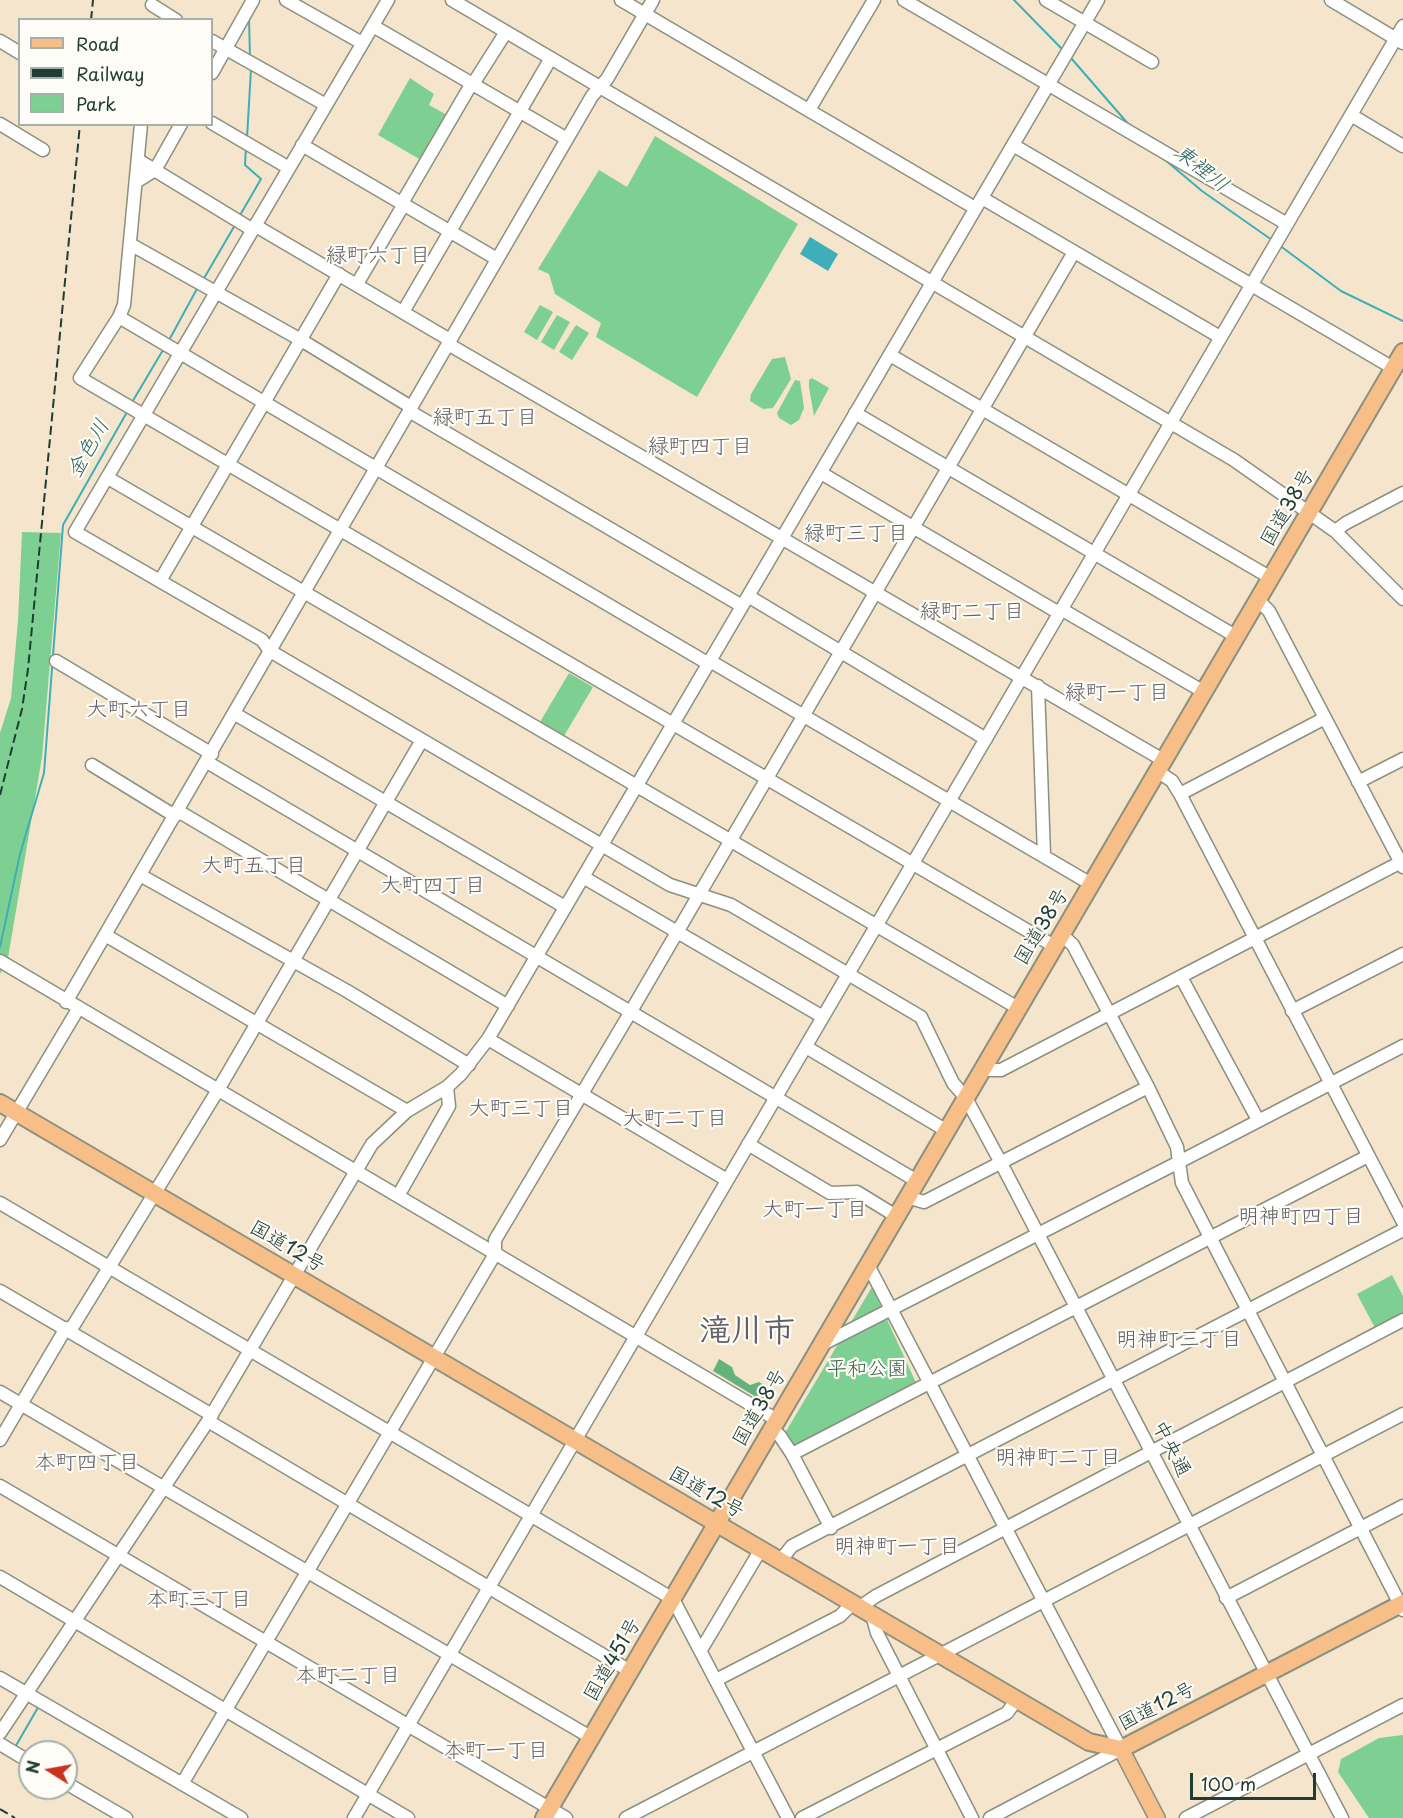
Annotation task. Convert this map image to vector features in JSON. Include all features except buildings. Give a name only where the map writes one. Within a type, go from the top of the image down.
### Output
[{"type":"highway","name":"国道38号","points":[[717,1523],[1403,352]]},
{"type":"highway","name":"国道12号","points":[[0,1103],[1089,1742],[1121,1749],[1402,1606]]},
{"type":"highway","name":"国道451号","points":[[547,1813],[717,1523]]},
{"type":"main road","points":[[1121,1749],[1157,1818]]},
{"type":"street","points":[[213,71],[253,0]]},
{"type":"street","points":[[286,0],[362,43]]},
{"type":"street","points":[[388,0],[108,478],[1018,1008]]},
{"type":"street","points":[[452,0],[1234,460],[1335,531],[1403,599]]},
{"type":"street","points":[[621,0],[809,110],[1074,252],[1220,337]]},
{"type":"street","points":[[66,1002],[567,139],[600,86],[607,79],[653,0]]},
{"type":"street","points":[[809,110],[874,0]]},
{"type":"street","points":[[904,0],[1287,224]]},
{"type":"street","points":[[1046,0],[1152,62]]},
{"type":"street","points":[[0,1733],[165,1489],[210,1418],[372,1144],[407,1111],[447,1087],[469,1065],[488,1039],[1098,0]]},
{"type":"street","points":[[1331,0],[1399,40]]},
{"type":"street","points":[[150,18],[152,3],[173,18]]},
{"type":"street","points":[[373,26],[567,139]]},
{"type":"street","points":[[354,1818],[1220,337],[1351,115],[1399,40],[1403,26]]},
{"type":"street","points":[[357,284],[473,84],[506,32]]},
{"type":"street","points":[[0,40],[18,51]]},
{"type":"street","points":[[213,42],[326,105]]},
{"type":"street","points":[[402,312],[550,58]]},
{"type":"street","points":[[1351,115],[1403,146]]},
{"type":"street","points":[[0,124],[43,150]]},
{"type":"street","points":[[213,124],[289,168]]},
{"type":"street","points":[[141,126],[124,305],[81,378],[226,465],[913,864],[1058,940],[1073,945],[1177,1147],[1182,1184],[1402,1606]]},
{"type":"street","points":[[136,182],[155,170],[181,126]]},
{"type":"street","points":[[302,145],[497,259]]},
{"type":"street","points":[[1013,145],[1394,368]]},
{"type":"street","points":[[138,160],[254,228],[357,284],[449,342],[1023,677],[1160,766],[1180,794],[1403,1222]]},
{"type":"street","points":[[130,244],[301,340],[410,409],[986,738]]},
{"type":"street","points":[[182,1784],[495,1254],[495,1240],[950,468],[1074,252]]},
{"type":"street","points":[[160,581],[339,274]]},
{"type":"street","points":[[119,317],[180,355],[804,715],[1091,884]]},
{"type":"street","points":[[890,355],[1271,578]]},
{"type":"street","points":[[855,413],[1237,637]]},
{"type":"street","points":[[821,473],[1204,692]]},
{"type":"street","name":"中央通","points":[[108,478],[75,532],[262,640],[270,651],[670,885],[731,904],[921,1017],[953,1083],[966,1098],[1001,1163],[1342,1818]]},
{"type":"street","points":[[1335,531],[1346,522],[1403,493]]},
{"type":"street","points":[[982,1070],[1001,1070],[1402,864],[1269,611],[1258,600]]},
{"type":"street","points":[[56,661],[358,850],[917,1181]]},
{"type":"street","points":[[1038,686],[1044,855]]},
{"type":"street","points":[[235,714],[565,907]]},
{"type":"street","points":[[1180,794],[1325,718]]},
{"type":"street","points":[[0,1440],[153,1192],[163,1182],[422,740]]},
{"type":"street","points":[[1358,782],[1403,759]]},
{"type":"street","points":[[92,765],[508,1006]]},
{"type":"street","points":[[140,875],[469,1065]]},
{"type":"street","points":[[583,878],[823,1017]]},
{"type":"street","points":[[105,935],[407,1111]]},
{"type":"street","points":[[1292,1011],[1403,954]]},
{"type":"street","points":[[0,961],[636,1336],[775,1425],[831,1528]]},
{"type":"street","points":[[1181,977],[1258,1120]]},
{"type":"street","points":[[0,1140],[78,1009]]},
{"type":"street","points":[[488,1039],[728,1180]]},
{"type":"street","points":[[820,1346],[893,1311],[1403,1046]]},
{"type":"street","points":[[806,1047],[947,1131]]},
{"type":"street","points":[[398,1196],[449,1106],[447,1087]]},
{"type":"street","points":[[907,1197],[924,1202],[1148,1087]]},
{"type":"street","points":[[748,1144],[830,1193],[857,1192],[896,1216]]},
{"type":"street","points":[[792,1454],[1368,1156]]},
{"type":"street","points":[[0,1203],[250,1349],[530,1517],[673,1599],[788,1818]]},
{"type":"street","points":[[780,1560],[792,1546],[831,1528],[1403,1230]]},
{"type":"street","points":[[868,1265],[1121,1749],[990,1818]]},
{"type":"street","points":[[0,1291],[68,1330],[349,1504],[630,1671]]},
{"type":"street","points":[[716,1680],[840,1616],[862,1608],[876,1596],[1403,1320]]},
{"type":"street","points":[[0,1392],[591,1738]]},
{"type":"street","points":[[626,1818],[1403,1414]]},
{"type":"street","points":[[0,1486],[267,1641],[547,1813],[566,1818]]},
{"type":"street","points":[[1226,1598],[1403,1506]]},
{"type":"street","points":[[701,1650],[761,1549]]},
{"type":"street","points":[[0,1577],[408,1818]]},
{"type":"street","points":[[862,1608],[972,1818]]},
{"type":"street","points":[[0,1678],[241,1818]]},
{"type":"street","points":[[802,1818],[1006,1713],[1017,1699]]},
{"type":"street","points":[[1186,1818],[1403,1705]]},
{"type":"street","points":[[0,1744],[18,1755]]},
{"type":"street","points":[[78,1790],[126,1818]]},
{"type":"green space","points":[[410,78],[434,94],[429,105],[447,115],[421,160],[378,135]]},
{"type":"green space","points":[[655,136],[798,224],[697,397],[596,337],[601,323],[555,294],[549,274],[538,269],[599,170],[627,187]]},
{"type":"green space","points":[[540,305],[553,312],[537,340],[524,332]]},
{"type":"green space","points":[[557,315],[570,322],[554,350],[541,342]]},
{"type":"green space","points":[[576,325],[589,333],[572,360],[559,352]]},
{"type":"green space","points":[[785,357],[791,379],[773,408],[763,409],[750,401],[751,394],[772,359]]},
{"type":"green space","points":[[812,378],[829,388],[814,416],[809,387],[809,380]]},
{"type":"green space","points":[[795,380],[800,381],[804,408],[799,420],[791,425],[779,418],[777,413]]},
{"type":"green space","points":[[22,532],[61,533],[42,757],[8,958],[0,974],[0,733],[11,698],[18,621]]},
{"type":"green space","points":[[569,673],[593,687],[564,736],[540,722]]},
{"type":"green space","points":[[1392,1275],[1403,1296],[1403,1314],[1375,1328],[1357,1294]]},
{"type":"green space","name":"平和公園","points":[[872,1287],[918,1387],[795,1450],[785,1433]]},
{"type":"green space","points":[[719,1359],[732,1367],[735,1375],[750,1385],[759,1382],[771,1389],[769,1400],[761,1400],[713,1371]]},
{"type":"green space","points":[[1403,1735],[1403,1818],[1369,1818],[1338,1772],[1341,1759],[1379,1738]]},
{"type":"water","points":[[810,237],[838,254],[828,271],[800,254]]},
{"type":"waterway","name":"東裡川","points":[[1014,0],[1062,49]]},
{"type":"waterway","name":"金色川","points":[[249,18],[250,57]]},
{"type":"waterway","name":"東裡川","points":[[1071,58],[1130,126]]},
{"type":"waterway","name":"金色川","points":[[247,138],[251,69]]},
{"type":"waterway","name":"金色川","points":[[239,217],[261,179],[245,165],[246,147]]},
{"type":"waterway","name":"東裡川","points":[[1164,159],[1202,191],[1272,240]]},
{"type":"waterway","name":"金色川","points":[[203,280],[235,225]]},
{"type":"waterway","name":"東裡川","points":[[1279,245],[1341,291],[1403,321]]},
{"type":"waterway","name":"金色川","points":[[168,342],[198,287]]},
{"type":"waterway","name":"金色川","points":[[131,404],[163,350]]},
{"type":"waterway","name":"金色川","points":[[0,947],[20,854],[44,773],[63,525],[127,412]]},
{"type":"waterway","name":"金色川","points":[[14,1749],[40,1704]]},
{"type":"railway","points":[[91,18],[93,0]]},
{"type":"railway","points":[[0,795],[22,709],[28,669],[80,126]]},
{"type":"railway","points":[[0,1809],[15,1818]]},
{"type":"district","name":"緑町六丁目","points":[[378,256]]},
{"type":"district","name":"緑町五丁目","points":[[485,418]]},
{"type":"district","name":"緑町四丁目","points":[[700,447]]},
{"type":"district","name":"緑町三丁目","points":[[856,534]]},
{"type":"district","name":"緑町二丁目","points":[[972,612]]},
{"type":"district","name":"緑町一丁目","points":[[1117,693]]},
{"type":"district","name":"大町六丁目","points":[[139,710]]},
{"type":"district","name":"大町五丁目","points":[[254,866]]},
{"type":"district","name":"大町四丁目","points":[[433,886]]},
{"type":"district","name":"大町三丁目","points":[[521,1109]]},
{"type":"district","name":"大町二丁目","points":[[675,1119]]},
{"type":"district","name":"大町一丁目","points":[[815,1210]]},
{"type":"district","name":"明神町四丁目","points":[[1301,1217]]},
{"type":"district","name":"滝川市","points":[[747,1332]]},
{"type":"district","name":"明神町三丁目","points":[[1179,1340]]},
{"type":"district","name":"明神町二丁目","points":[[1058,1458]]},
{"type":"district","name":"本町四丁目","points":[[87,1463]]},
{"type":"district","name":"明神町一丁目","points":[[897,1547]]},
{"type":"district","name":"本町三丁目","points":[[199,1600]]},
{"type":"district","name":"本町二丁目","points":[[348,1676]]},
{"type":"district","name":"本町一丁目","points":[[496,1751]]}]
